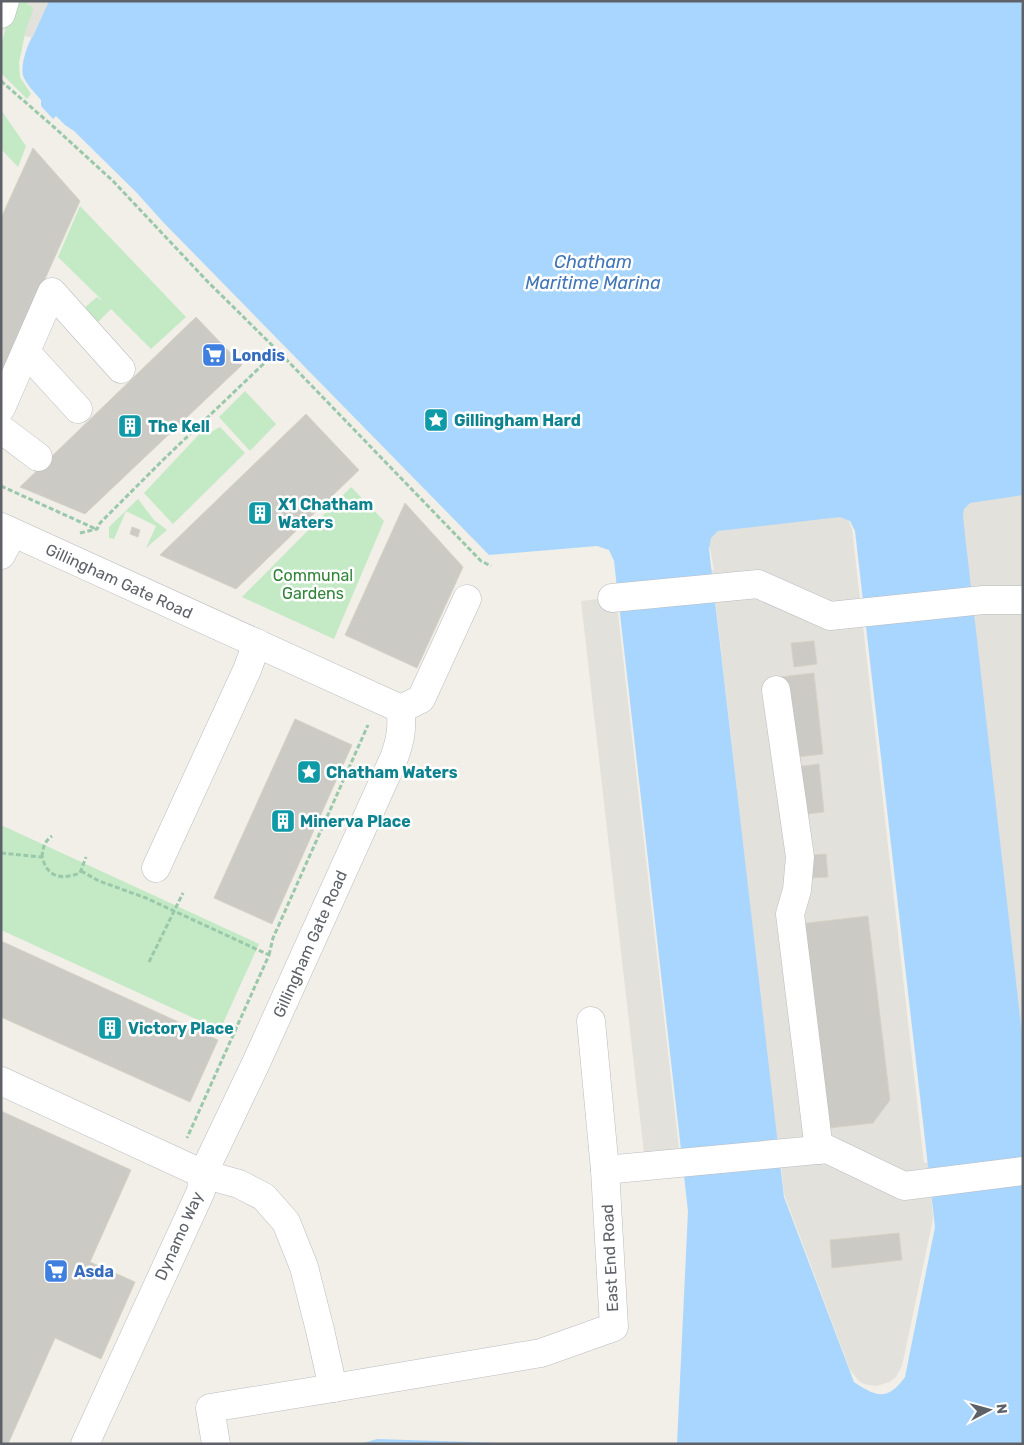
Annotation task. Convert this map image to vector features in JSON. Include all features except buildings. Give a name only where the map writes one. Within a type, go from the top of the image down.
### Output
[{"type":"street","points":[[1,14],[5,1]]},
{"type":"street","points":[[1,408],[52,292],[121,369]]},
{"type":"street","points":[[26,352],[78,410]]},
{"type":"street","points":[[1,429],[38,458]]},
{"type":"street","name":"Gillingham Gate Road","points":[[5,538],[257,643],[401,709],[402,728],[400,742],[394,758],[256,1063],[203,1174]]},
{"type":"street","points":[[612,598],[758,584],[830,616],[983,600],[1023,600]]},
{"type":"street","points":[[401,709],[421,699],[467,599]]},
{"type":"street","points":[[156,868],[257,643]]},
{"type":"street","points":[[776,690],[800,856],[797,890],[790,914],[819,1150]]},
{"type":"street","name":"East End Road","points":[[216,1444],[210,1408],[541,1353],[614,1327],[605,1170],[591,1021]]},
{"type":"street","name":"Dynamo Way","points":[[1,1081],[203,1174],[201,1191],[85,1444]]},
{"type":"street","points":[[605,1170],[827,1149],[904,1186],[1023,1171]]},
{"type":"street","points":[[203,1174],[239,1184],[264,1197],[286,1222],[304,1267],[333,1388]]},
{"type":"path","points":[[1,81],[97,165],[208,282],[278,351],[481,561],[491,566]]},
{"type":"path","points":[[75,535],[97,529],[100,523],[278,351]]},
{"type":"path","points":[[1,486],[97,529]]},
{"type":"path","points":[[177,1163],[269,955],[273,938],[369,725],[361,721]]},
{"type":"path","points":[[52,836],[45,842],[42,857],[48,871],[56,876],[76,874],[81,871],[86,857]]},
{"type":"path","points":[[1,853],[42,857]]},
{"type":"path","points":[[81,871],[99,881],[146,898],[269,955]]},
{"type":"path","points":[[149,962],[183,893]]},
{"type":"shaded area","points":[[1,1],[49,1],[32,38],[1,29]]},
{"type":"shaded area","points":[[1023,488],[1023,1043],[961,508],[962,504]]},
{"type":"shaded area","points":[[842,515],[848,519],[852,529],[924,1163],[1023,1152],[930,1182],[933,1219],[902,1366],[896,1377],[890,1382],[876,1386],[859,1381],[850,1370],[784,1194],[780,1155],[776,1138],[714,587],[617,597],[616,580],[714,570],[706,528]]},
{"type":"shaded area","points":[[616,597],[679,1149],[644,1153],[581,601]]},
{"type":"green space","points":[[13,1],[27,1],[27,5],[32,6],[33,10],[26,29],[19,63],[20,77],[31,94],[27,99],[1,73],[1,46]]},
{"type":"green space","points":[[1,110],[26,146],[18,167],[1,149]]},
{"type":"green space","points":[[80,206],[186,317],[151,349],[111,309],[95,325],[82,310],[97,297],[104,302],[58,257]]},
{"type":"green space","points":[[245,391],[276,424],[250,451],[219,417]]},
{"type":"green space","points":[[206,427],[211,432],[220,427],[245,453],[173,524],[144,493]]},
{"type":"green space","name":"Communal Gardens","points":[[351,487],[384,521],[334,639],[242,597]]},
{"type":"green space","points":[[138,499],[154,520],[167,530],[146,548],[156,526],[126,511],[114,539],[109,538],[109,527]]},
{"type":"green space","points":[[1,825],[259,944],[220,1030],[1,930]]},
{"type":"water","name":"Chatham Maritime Marina","points":[[49,1],[1021,1],[1023,20],[1023,495],[970,503],[964,509],[963,517],[1023,1042],[1023,1444],[677,1444],[688,1211],[614,561],[609,550],[597,546],[489,555],[163,222],[136,192],[74,131],[56,116],[53,119],[41,106],[41,100],[24,78],[22,69],[28,45]],"holes":[[[840,517],[850,521],[855,531],[935,1227],[905,1377],[893,1390],[881,1394],[869,1391],[854,1382],[784,1197],[709,549],[711,538],[718,531]]]},
{"type":"water","points":[[377,1439],[536,1444],[360,1444]]},
{"type":"place","name":"Londis","points":[[214,355]]},
{"type":"place","name":"Gillingham Hard","points":[[436,420]]},
{"type":"place","name":"The Kell","points":[[130,426]]},
{"type":"place","name":"X1 Chatham Waters","points":[[260,513]]},
{"type":"place","name":"Chatham Waters","points":[[309,772]]},
{"type":"place","name":"Minerva Place","points":[[283,821]]},
{"type":"place","name":"Victory Place","points":[[110,1028]]},
{"type":"place","name":"Asda","points":[[56,1271]]}]
